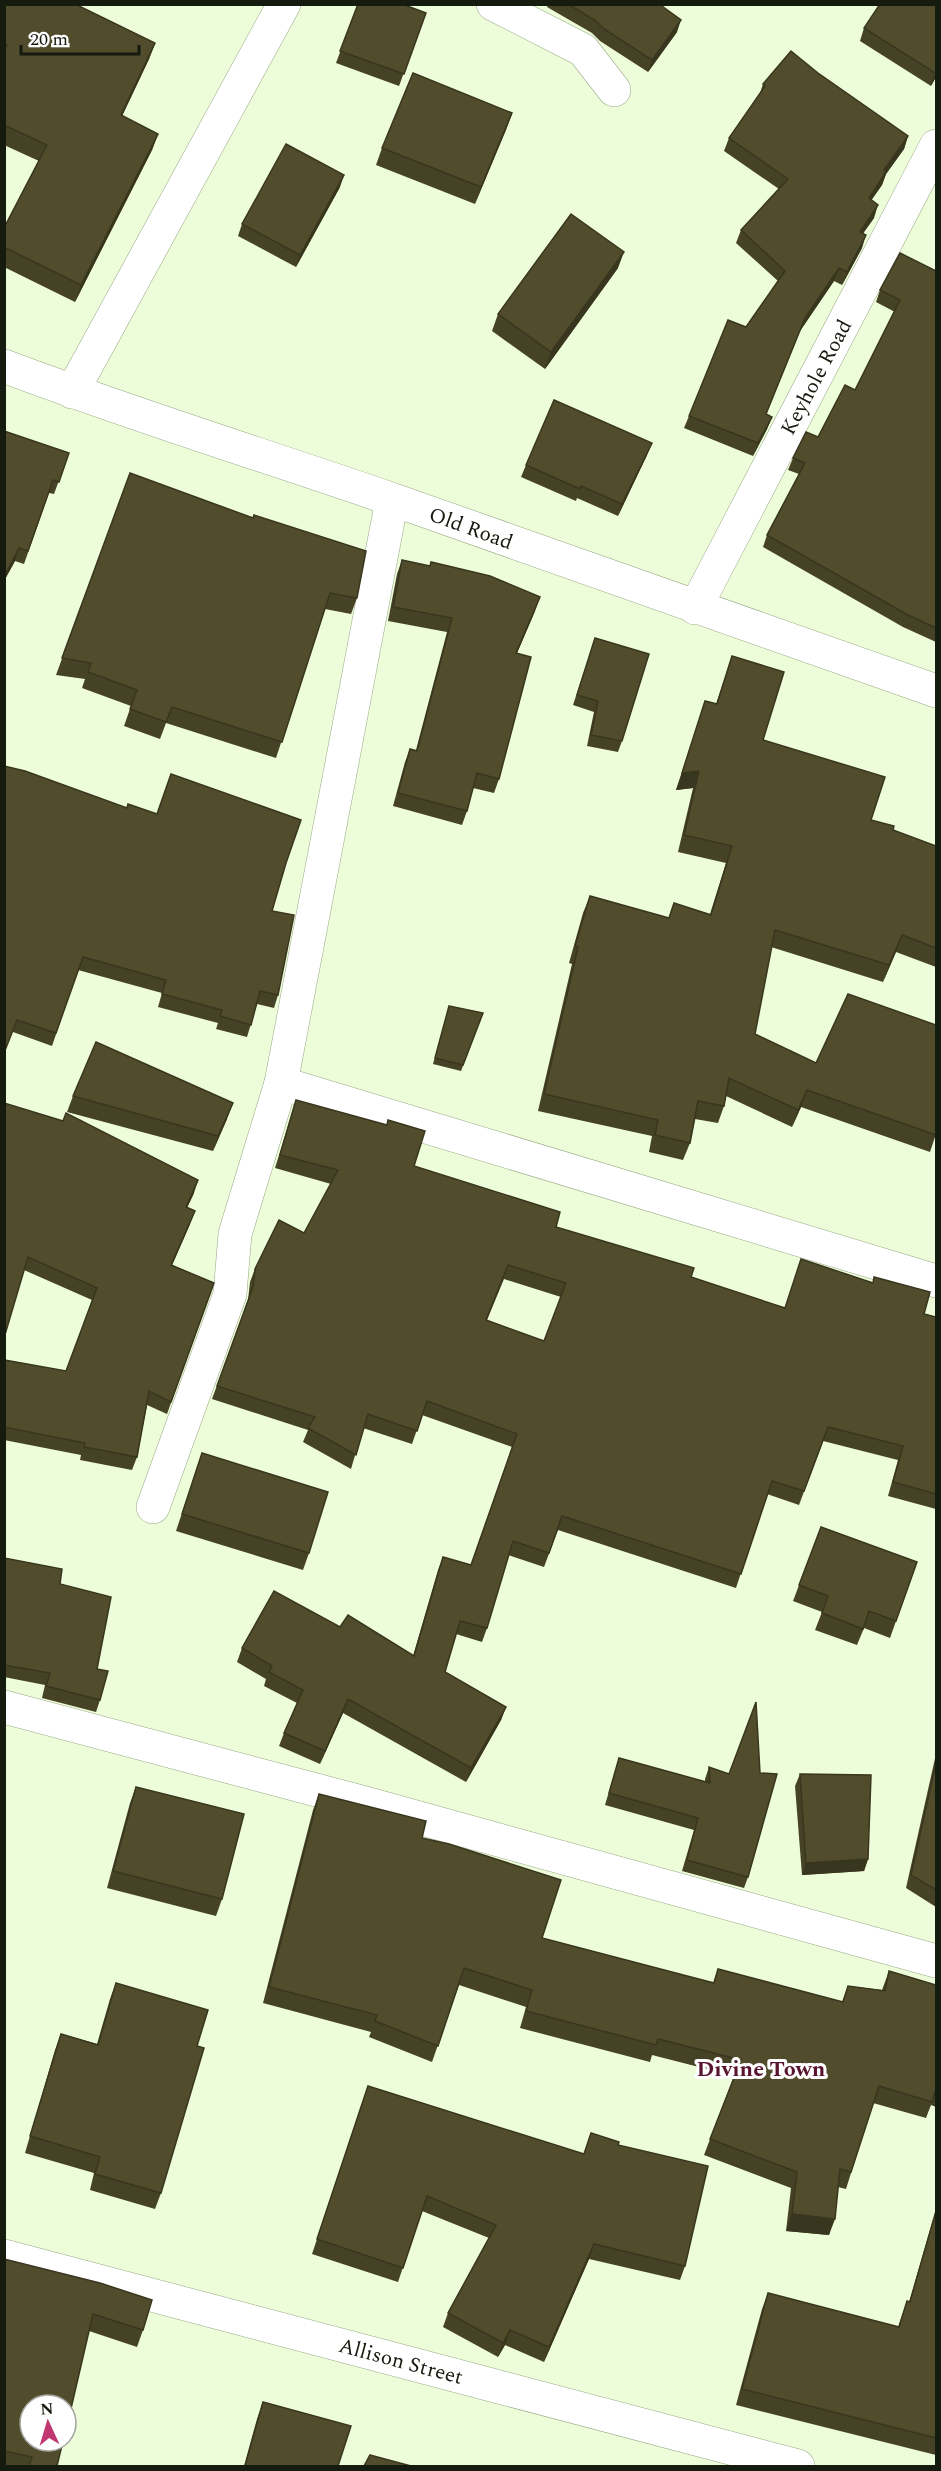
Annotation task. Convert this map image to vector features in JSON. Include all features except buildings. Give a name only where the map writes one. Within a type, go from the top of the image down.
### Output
[{"type":"street","points":[[72,392],[284,4]]},
{"type":"street","points":[[493,4],[583,50],[614,90]]},
{"type":"street","name":"Keyhole Road","points":[[695,608],[936,146]]},
{"type":"street","name":"Old Road","points":[[4,366],[72,392],[392,500],[936,691]]},
{"type":"street","points":[[153,1507],[230,1294],[236,1234],[281,1083],[392,500]]},
{"type":"street","points":[[281,1083],[936,1281]]},
{"type":"street","points":[[4,1707],[365,1803],[936,1960]]},
{"type":"street","name":"Allison Street","points":[[4,2256],[798,2466]]},
{"type":"district","name":"Divine Town","points":[[761,2068]]}]
